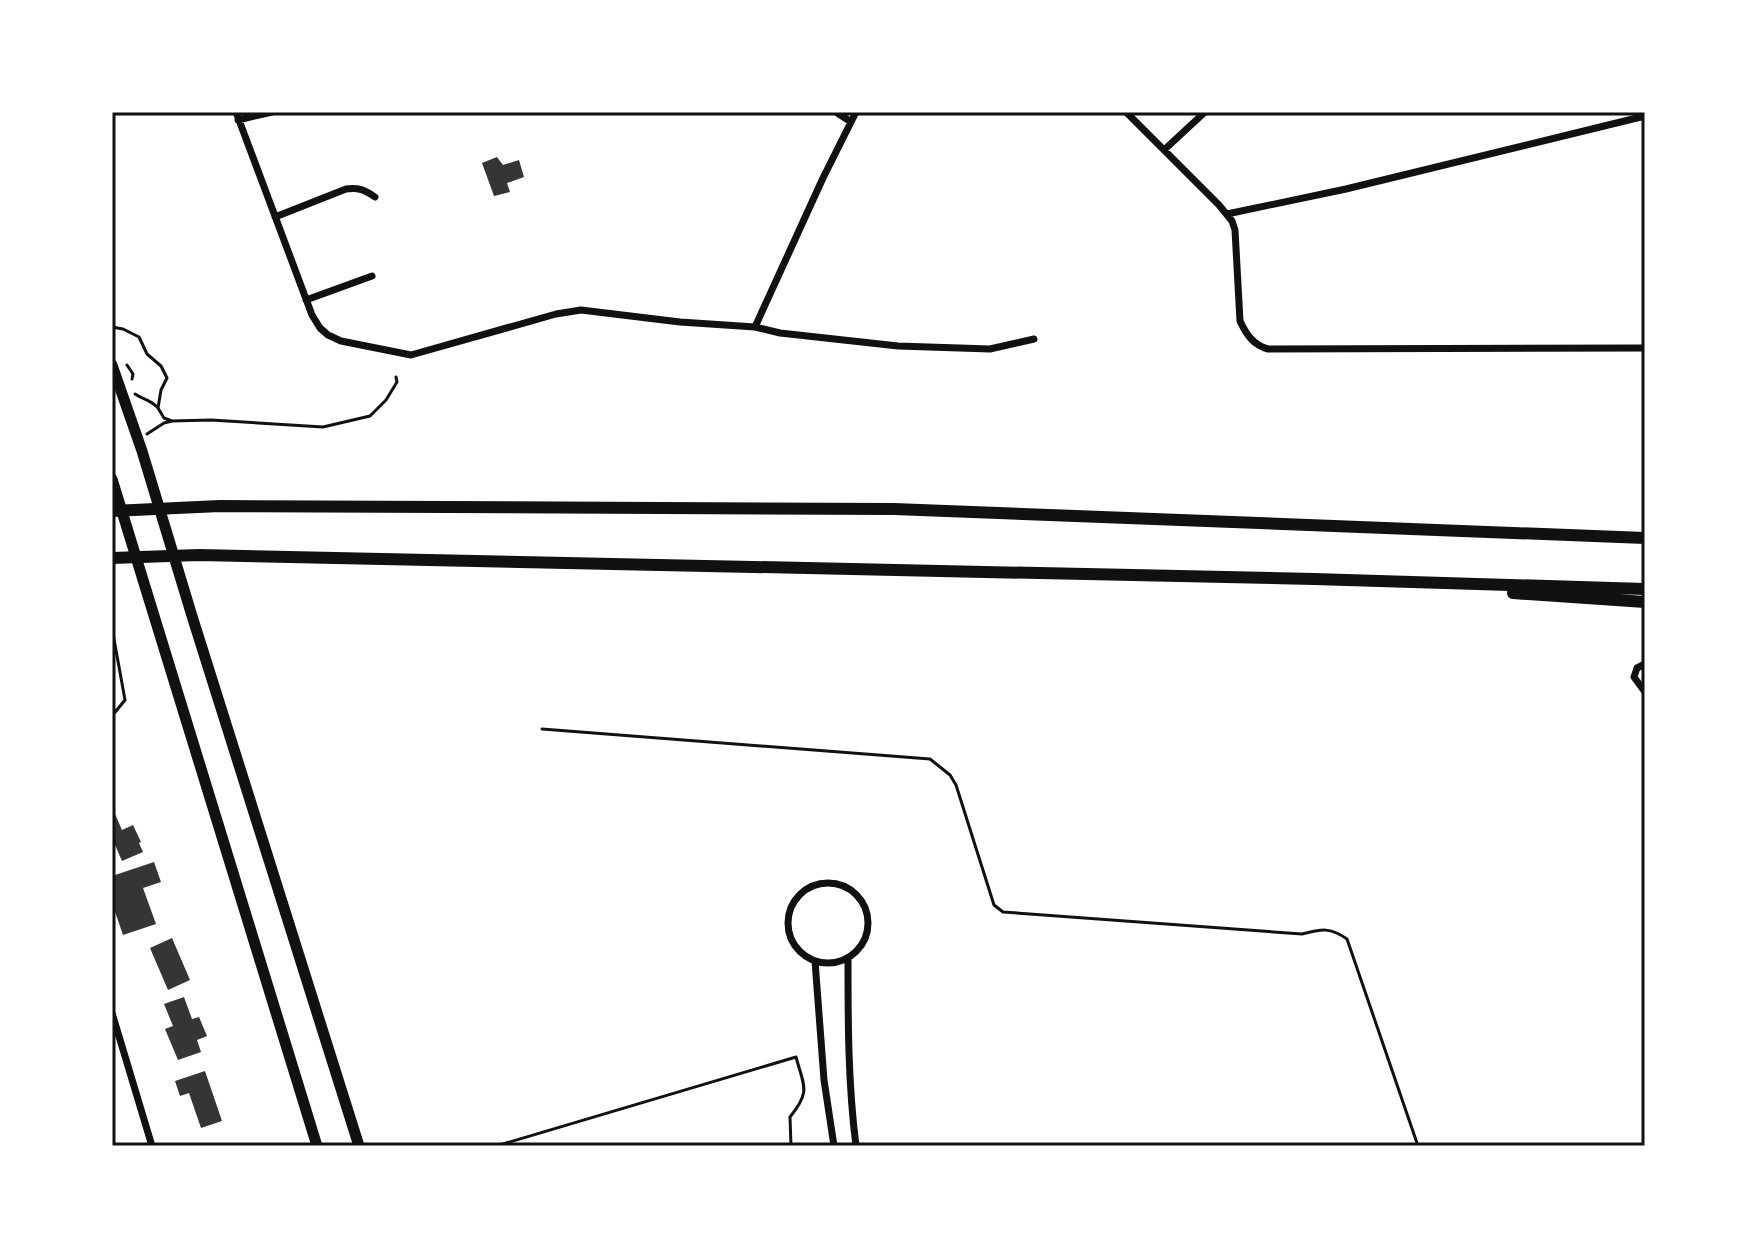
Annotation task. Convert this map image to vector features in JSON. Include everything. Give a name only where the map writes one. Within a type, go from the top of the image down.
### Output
[{"type":"highway","points":[[112,511],[220,506],[894,509],[1645,538]]},
{"type":"highway","points":[[112,558],[215,555],[1645,589]]},
{"type":"highway","points":[[1314,579],[1645,602]]},
{"type":"main road","points":[[116,362],[192,616],[359,1146]]},
{"type":"main road","points":[[112,479],[317,1146]]},
{"type":"street","points":[[272,112],[237,116],[306,300],[320,328],[328,335],[353,344],[411,355],[556,314],[581,310],[755,327],[780,333],[898,346],[990,349],[1034,339]]},
{"type":"street","points":[[836,112],[851,122]]},
{"type":"street","points":[[755,327],[856,112]]},
{"type":"street","points":[[1126,112],[1227,214],[1235,230],[1240,321],[1245,333],[1261,347],[1645,348]]},
{"type":"street","points":[[1164,150],[1205,112]]},
{"type":"street","points":[[1227,214],[1346,189],[1645,116]]},
{"type":"street","points":[[275,217],[346,189],[356,187],[375,197]]},
{"type":"street","points":[[306,300],[372,276]]},
{"type":"street","points":[[1645,664],[1637,668],[1634,677],[1645,692]]},
{"type":"street","points":[[829,882],[843,885],[855,892],[868,915],[864,941],[857,951],[838,963],[815,961],[796,948],[787,926],[788,914],[793,901],[815,884],[829,882]]},
{"type":"street","points":[[848,958],[847,1044],[856,1146]]},
{"type":"street","points":[[815,961],[824,1080],[834,1146]]},
{"type":"street","points":[[112,1013],[152,1146]]},
{"type":"lane","points":[[496,1146],[796,1057],[804,1088],[803,1101],[790,1117],[791,1146]]},
{"type":"path","points":[[112,327],[139,337],[147,354],[161,366],[167,378],[158,408]]},
{"type":"path","points":[[116,362],[133,374],[131,384]]},
{"type":"path","points":[[138,439],[172,421],[211,420],[323,427],[370,416],[386,400],[397,382],[396,377]]},
{"type":"path","points":[[134,393],[151,400],[164,418],[172,421]]},
{"type":"path","points":[[112,628],[125,700],[112,716]]},
{"type":"path","points":[[542,729],[930,759],[950,775],[956,785],[994,905],[1003,912],[1302,934],[1322,929],[1337,932],[1347,939],[1418,1146]]},
{"type":"building","points":[[497,157],[503,165],[519,160],[524,177],[507,183],[510,192],[494,196],[482,163]]},
{"type":"building","points":[[112,807],[122,830],[133,825],[143,852],[122,861],[112,838]]},
{"type":"building","points":[[154,862],[161,882],[143,888],[156,924],[123,935],[112,903],[112,876]]},
{"type":"building","points":[[172,938],[190,980],[168,990],[150,948]]},
{"type":"building","points":[[184,997],[192,1019],[199,1017],[207,1036],[197,1040],[201,1052],[178,1060],[165,1029],[173,1026],[164,1004]]},
{"type":"building","points":[[205,1071],[222,1121],[201,1128],[189,1093],[180,1096],[175,1081]]}]
